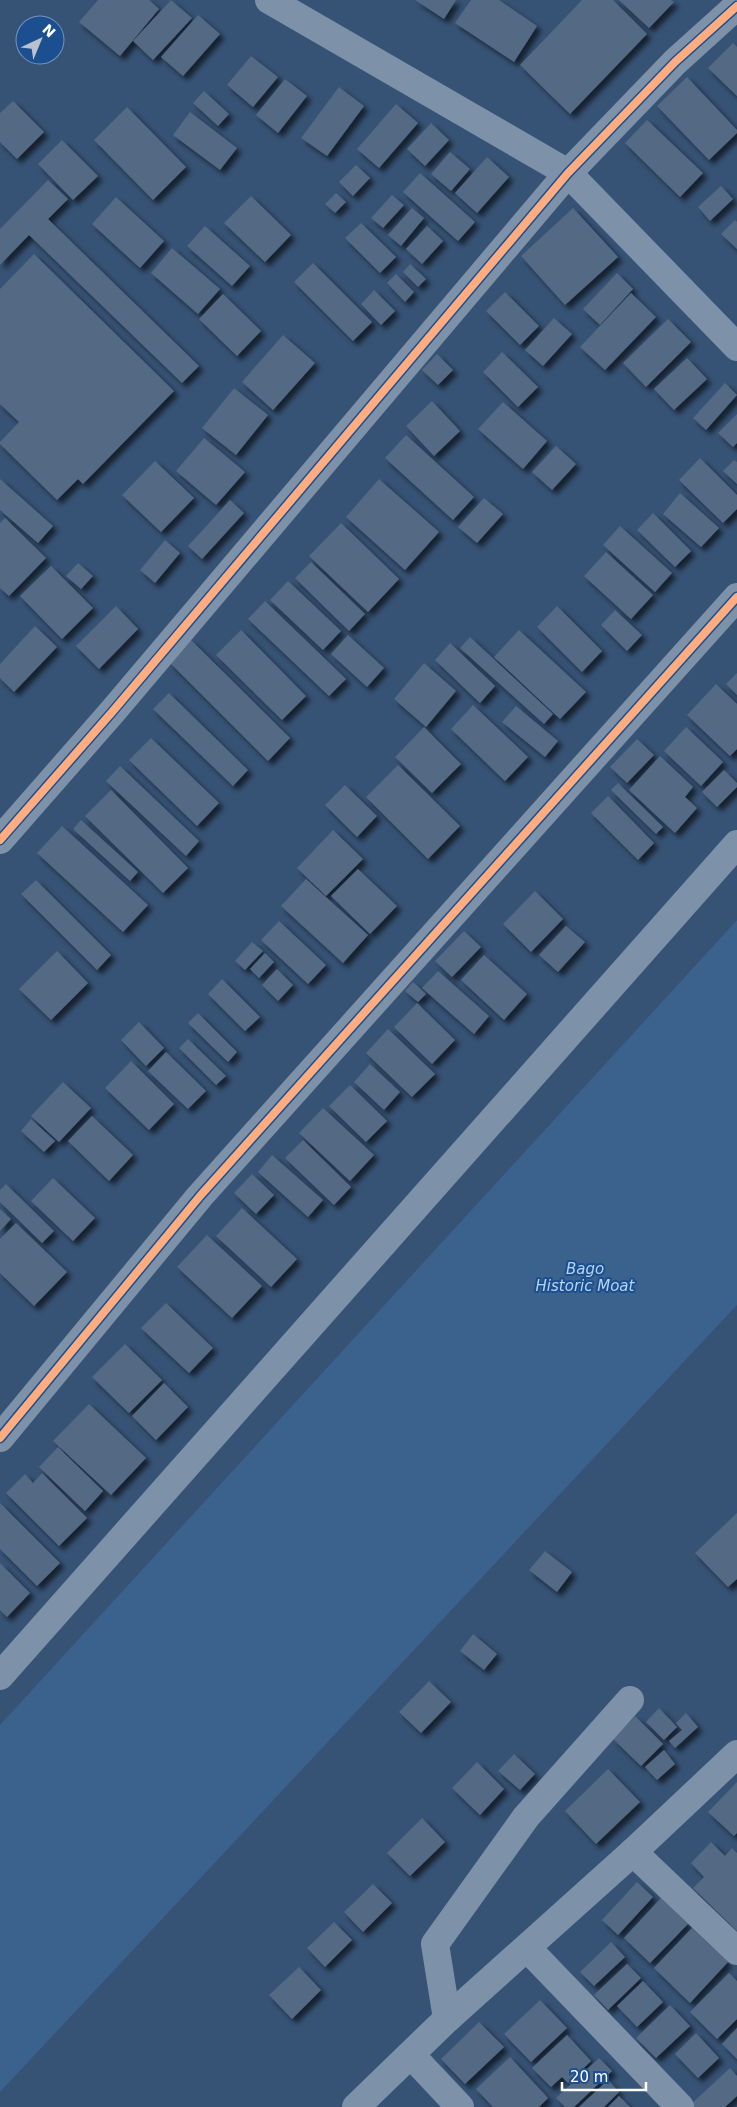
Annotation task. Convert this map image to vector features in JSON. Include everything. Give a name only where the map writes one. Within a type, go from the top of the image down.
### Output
[{"type":"street","points":[[269,0],[568,173],[737,347]]},
{"type":"street","points":[[0,840],[119,704],[568,173],[675,62],[737,6]]},
{"type":"street","points":[[0,1438],[200,1196],[737,597]]},
{"type":"street","points":[[0,1676],[737,844]]},
{"type":"street","points":[[447,2019],[435,1944],[526,1817],[630,1700]]},
{"type":"street","points":[[356,2107],[447,2019],[633,1852],[737,1754]]},
{"type":"street","points":[[633,1852],[737,1951]]},
{"type":"street","points":[[527,1948],[680,2107]]},
{"type":"street","points":[[411,2055],[460,2107]]},
{"type":"water","name":"Bago Historic Moat","points":[[737,920],[737,1305],[0,2092],[0,1725]]},
{"type":"building","points":[[98,0],[149,0],[159,9],[120,56],[79,22]]},
{"type":"building","points":[[171,0],[192,18],[153,60],[133,41]]},
{"type":"building","points":[[415,0],[456,0],[444,19]]},
{"type":"building","points":[[471,0],[499,0],[537,26],[514,62],[455,23]]},
{"type":"building","points":[[582,0],[613,0],[647,34],[570,114],[520,65]]},
{"type":"building","points":[[619,0],[671,0],[674,2],[649,28]]},
{"type":"building","points":[[198,15],[220,34],[183,76],[161,57]]},
{"type":"building","points":[[733,43],[737,47],[737,96],[708,68]]},
{"type":"building","points":[[251,56],[278,77],[253,107],[227,85]]},
{"type":"building","points":[[687,77],[737,130],[737,133],[709,160],[657,106]]},
{"type":"building","points":[[285,79],[307,96],[278,133],[256,115]]},
{"type":"building","points":[[339,87],[364,106],[327,156],[301,138]]},
{"type":"building","points":[[204,91],[229,114],[218,126],[193,103]]},
{"type":"building","points":[[13,101],[44,132],[17,159],[0,142],[0,113]]},
{"type":"building","points":[[396,104],[418,123],[379,168],[357,149]]},
{"type":"building","points":[[127,107],[186,167],[153,200],[94,140]]},
{"type":"building","points":[[190,112],[237,148],[220,170],[173,135]]},
{"type":"building","points":[[647,120],[703,173],[680,197],[625,143]]},
{"type":"building","points":[[431,123],[449,140],[425,166],[407,149]]},
{"type":"building","points":[[62,140],[98,176],[73,200],[38,164]]},
{"type":"building","points":[[450,152],[470,169],[451,191],[431,174]]},
{"type":"building","points":[[487,157],[509,177],[477,213],[455,193]]},
{"type":"building","points":[[356,165],[370,178],[353,196],[339,182]]},
{"type":"building","points":[[420,173],[475,222],[458,241],[403,192]]},
{"type":"building","points":[[48,180],[68,199],[48,219],[199,366],[182,383],[29,235],[0,265],[0,229]]},
{"type":"building","points":[[721,186],[733,199],[710,221],[698,207]]},
{"type":"building","points":[[336,193],[346,202],[335,213],[325,204]]},
{"type":"building","points":[[392,195],[404,205],[383,228],[371,218]]},
{"type":"building","points":[[251,196],[291,235],[265,262],[224,223]]},
{"type":"building","points":[[116,197],[164,241],[140,268],[92,224]]},
{"type":"building","points":[[412,208],[424,218],[401,246],[388,235]]},
{"type":"building","points":[[573,208],[618,257],[565,305],[521,256]]},
{"type":"building","points":[[735,220],[737,222],[737,249],[721,234]]},
{"type":"building","points":[[361,223],[396,257],[380,273],[345,238]]},
{"type":"building","points":[[205,226],[250,266],[232,286],[187,246]]},
{"type":"building","points":[[427,226],[443,241],[422,264],[406,249]]},
{"type":"building","points":[[172,248],[220,289],[198,314],[151,273]]},
{"type":"building","points":[[34,254],[174,391],[83,484],[78,479],[57,500],[0,444],[19,422],[0,404],[0,289]]},
{"type":"building","points":[[313,263],[372,322],[353,341],[294,282]]},
{"type":"building","points":[[410,264],[426,279],[418,287],[403,272]]},
{"type":"building","points":[[617,273],[633,289],[600,325],[583,309]]},
{"type":"building","points":[[396,274],[414,292],[405,302],[387,283]]},
{"type":"building","points":[[374,290],[395,311],[381,325],[361,304]]},
{"type":"building","points":[[505,292],[539,326],[520,345],[486,311]]},
{"type":"building","points":[[631,293],[656,317],[605,370],[580,347]]},
{"type":"building","points":[[223,294],[261,331],[237,356],[199,319]]},
{"type":"building","points":[[554,318],[572,334],[543,366],[525,350]]},
{"type":"building","points":[[668,319],[691,342],[646,387],[623,363]]},
{"type":"building","points":[[283,335],[315,363],[273,410],[242,382]]},
{"type":"building","points":[[502,352],[538,387],[518,407],[483,372]]},
{"type":"building","points":[[437,354],[453,370],[438,385],[422,370]]},
{"type":"building","points":[[687,358],[707,379],[674,410],[654,389]]},
{"type":"building","points":[[725,383],[737,395],[706,430],[693,418]]},
{"type":"building","points":[[234,388],[268,415],[236,455],[202,428]]},
{"type":"building","points":[[432,401],[460,431],[434,456],[406,426]]},
{"type":"building","points":[[503,402],[547,441],[523,469],[478,429]]},
{"type":"building","points":[[737,414],[737,443],[733,447],[718,433]]},
{"type":"building","points":[[406,435],[474,497],[453,520],[385,458]]},
{"type":"building","points":[[204,438],[245,472],[216,505],[176,471]]},
{"type":"building","points":[[556,446],[576,464],[552,490],[532,472]]},
{"type":"building","points":[[700,458],[737,495],[737,509],[723,523],[679,480]]},
{"type":"building","points":[[734,460],[737,462],[737,484],[723,471]]},
{"type":"building","points":[[155,461],[194,498],[161,532],[122,495]]},
{"type":"building","points":[[0,479],[53,526],[38,543],[0,510]]},
{"type":"building","points":[[379,479],[439,532],[405,570],[346,517]]},
{"type":"building","points":[[680,493],[719,528],[701,547],[663,514]]},
{"type":"building","points":[[484,498],[503,514],[477,543],[458,527]]},
{"type":"building","points":[[230,500],[244,513],[202,559],[188,546]]},
{"type":"building","points":[[653,513],[691,551],[675,567],[637,530]]},
{"type":"building","points":[[5,518],[46,558],[9,596],[0,588],[0,523]]},
{"type":"building","points":[[341,523],[399,579],[368,612],[309,556]]},
{"type":"building","points":[[620,526],[672,573],[655,592],[603,545]]},
{"type":"building","points":[[165,540],[180,553],[155,583],[140,570]]},
{"type":"building","points":[[606,552],[653,595],[631,619],[584,576]]},
{"type":"building","points":[[311,562],[365,614],[349,631],[295,578]]},
{"type":"building","points":[[78,563],[93,576],[81,589],[66,576]]},
{"type":"building","points":[[51,566],[93,608],[62,639],[20,596]]},
{"type":"building","points":[[288,581],[341,631],[323,650],[270,600]]},
{"type":"building","points":[[265,601],[346,679],[329,696],[248,619]]},
{"type":"building","points":[[116,606],[138,629],[99,669],[76,646]]},
{"type":"building","points":[[557,606],[602,651],[582,672],[537,627]]},
{"type":"building","points":[[615,610],[642,635],[627,651],[601,625]]},
{"type":"building","points":[[35,626],[57,647],[14,692],[0,678],[0,664]]},
{"type":"building","points":[[241,630],[306,696],[282,720],[216,655]]},
{"type":"building","points":[[519,630],[586,692],[560,719],[494,657]]},
{"type":"building","points":[[348,635],[384,668],[367,687],[331,654]]},
{"type":"building","points":[[470,637],[553,714],[544,724],[460,648]]},
{"type":"building","points":[[191,640],[290,738],[268,761],[169,662]]},
{"type":"building","points":[[450,643],[495,686],[480,703],[435,660]]},
{"type":"building","points":[[424,663],[456,691],[426,727],[394,699]]},
{"type":"building","points":[[737,673],[737,695],[726,684]]},
{"type":"building","points":[[716,684],[737,704],[737,749],[730,756],[687,715]]},
{"type":"building","points":[[169,693],[248,770],[233,786],[153,709]]},
{"type":"building","points":[[473,705],[528,757],[505,781],[451,729]]},
{"type":"building","points":[[516,706],[558,741],[545,757],[502,722]]},
{"type":"building","points":[[424,727],[461,764],[432,793],[395,757]]},
{"type":"building","points":[[686,727],[723,762],[701,786],[664,751]]},
{"type":"building","points":[[151,738],[219,803],[197,826],[129,760]]},
{"type":"building","points":[[637,739],[654,755],[627,783],[610,767]]},
{"type":"building","points":[[660,756],[693,787],[685,797],[697,808],[675,833],[629,790]]},
{"type":"building","points":[[398,765],[460,826],[428,859],[366,797]]},
{"type":"building","points":[[120,766],[199,841],[186,856],[106,781]]},
{"type":"building","points":[[724,770],[737,783],[737,787],[717,807],[702,792]]},
{"type":"building","points":[[618,783],[663,827],[656,834],[611,790]]},
{"type":"building","points":[[345,785],[377,816],[357,837],[325,805]]},
{"type":"building","points":[[111,790],[188,868],[163,893],[85,816]]},
{"type":"building","points":[[608,796],[654,843],[638,860],[591,813]]},
{"type":"building","points":[[81,820],[138,872],[130,881],[73,829]]},
{"type":"building","points":[[62,826],[148,905],[123,932],[37,853]]},
{"type":"building","points":[[333,830],[363,859],[326,896],[297,868]]},
{"type":"building","points":[[358,869],[397,906],[370,934],[331,896]]},
{"type":"building","points":[[306,879],[368,935],[343,963],[281,906]]},
{"type":"building","points":[[36,880],[111,955],[97,970],[21,894]]},
{"type":"building","points":[[535,891],[563,919],[531,952],[503,924]]},
{"type":"building","points":[[279,921],[326,965],[308,984],[261,940]]},
{"type":"building","points":[[566,926],[585,942],[558,972],[539,955]]},
{"type":"building","points":[[464,931],[481,947],[452,977],[435,961]]},
{"type":"building","points":[[252,942],[263,951],[245,970],[235,961]]},
{"type":"building","points":[[57,951],[88,983],[51,1020],[19,989]]},
{"type":"building","points":[[265,953],[274,962],[259,978],[250,969]]},
{"type":"building","points":[[484,955],[527,994],[504,1020],[461,980]]},
{"type":"building","points":[[277,969],[293,985],[278,1001],[262,985]]},
{"type":"building","points":[[438,971],[489,1016],[474,1034],[422,988]]},
{"type":"building","points":[[222,979],[260,1017],[245,1031],[208,994]]},
{"type":"building","points":[[413,982],[426,994],[418,1002],[405,991]]},
{"type":"building","points":[[417,1003],[455,1040],[432,1064],[394,1027]]},
{"type":"building","points":[[198,1013],[237,1052],[228,1062],[188,1023]]},
{"type":"building","points":[[139,1022],[164,1048],[146,1066],[121,1040]]},
{"type":"building","points":[[388,1029],[435,1074],[412,1097],[366,1053]]},
{"type":"building","points":[[188,1039],[226,1076],[216,1085],[179,1048]]},
{"type":"building","points":[[166,1052],[206,1091],[188,1109],[148,1071]]},
{"type":"building","points":[[131,1061],[174,1104],[149,1130],[105,1088]]},
{"type":"building","points":[[370,1064],[400,1092],[384,1110],[354,1082]]},
{"type":"building","points":[[63,1082],[91,1108],[59,1142],[31,1116]]},
{"type":"building","points":[[350,1085],[387,1121],[366,1142],[329,1106]]},
{"type":"building","points":[[323,1108],[374,1155],[350,1181],[299,1133]]},
{"type":"building","points":[[92,1116],[133,1155],[109,1181],[68,1141]]},
{"type":"building","points":[[31,1119],[55,1141],[44,1152],[21,1131]]},
{"type":"building","points":[[303,1140],[351,1187],[334,1205],[285,1158]]},
{"type":"building","points":[[272,1155],[323,1200],[308,1217],[258,1172]]},
{"type":"building","points":[[252,1174],[274,1195],[256,1214],[234,1193]]},
{"type":"building","points":[[53,1178],[95,1218],[73,1241],[31,1201]]},
{"type":"building","points":[[6,1184],[54,1231],[42,1243],[0,1202],[0,1190]]},
{"type":"building","points":[[242,1208],[297,1259],[271,1287],[216,1236]]},
{"type":"building","points":[[0,1209],[11,1219],[0,1231]]},
{"type":"building","points":[[16,1223],[67,1272],[34,1306],[0,1273],[0,1239]]},
{"type":"building","points":[[207,1235],[262,1286],[232,1318],[177,1267]]},
{"type":"building","points":[[166,1303],[213,1348],[189,1373],[141,1328]]},
{"type":"building","points":[[125,1344],[162,1380],[129,1413],[92,1377]]},
{"type":"building","points":[[164,1383],[188,1407],[156,1440],[132,1416]]},
{"type":"building","points":[[89,1404],[146,1458],[111,1495],[53,1441]]},
{"type":"building","points":[[58,1447],[103,1491],[85,1511],[39,1467]]},
{"type":"building","points":[[42,1473],[87,1518],[59,1546],[6,1493],[25,1474],[33,1483]]},
{"type":"building","points":[[0,1503],[60,1563],[37,1586],[0,1549]]},
{"type":"building","points":[[737,1513],[737,1579],[728,1587],[695,1553]]},
{"type":"building","points":[[545,1551],[572,1572],[557,1592],[529,1570]]},
{"type":"building","points":[[0,1563],[30,1593],[7,1617],[0,1610]]},
{"type":"building","points":[[473,1634],[497,1654],[484,1670],[460,1651]]},
{"type":"building","points":[[429,1681],[451,1702],[421,1733],[399,1712]]},
{"type":"building","points":[[659,1708],[677,1727],[664,1740],[646,1722]]},
{"type":"building","points":[[686,1713],[698,1727],[675,1748],[669,1741],[682,1730],[676,1723]]},
{"type":"building","points":[[635,1716],[663,1744],[641,1766],[613,1739]]},
{"type":"building","points":[[664,1750],[675,1764],[657,1780],[645,1767]]},
{"type":"building","points":[[514,1754],[535,1774],[520,1790],[498,1771]]},
{"type":"building","points":[[477,1762],[504,1789],[480,1815],[452,1788]]},
{"type":"building","points":[[608,1769],[640,1802],[596,1844],[565,1811]]},
{"type":"building","points":[[737,1782],[737,1833],[734,1836],[708,1812]]},
{"type":"building","points":[[422,1818],[445,1842],[410,1876],[387,1853]]},
{"type":"building","points":[[711,1842],[725,1856],[732,1848],[737,1853],[737,1931],[693,1888],[704,1877],[691,1863]]},
{"type":"building","points":[[637,1882],[653,1897],[618,1935],[602,1920]]},
{"type":"building","points":[[373,1884],[392,1903],[363,1932],[344,1912]]},
{"type":"building","points":[[661,1898],[688,1924],[650,1963],[624,1938]]},
{"type":"building","points":[[334,1922],[352,1940],[325,1967],[307,1948]]},
{"type":"building","points":[[692,1928],[728,1962],[690,2003],[654,1968]]},
{"type":"building","points":[[611,1942],[625,1957],[594,1986],[580,1972]]},
{"type":"building","points":[[627,1964],[641,1978],[608,2010],[594,1995]]},
{"type":"building","points":[[299,1967],[321,1990],[292,2019],[269,1995]]},
{"type":"building","points":[[729,1973],[737,1981],[737,2019],[717,2039],[690,2012]]},
{"type":"building","points":[[643,1981],[663,2002],[637,2027],[617,2006]]},
{"type":"building","points":[[540,2000],[567,2028],[531,2062],[504,2034]]},
{"type":"building","points":[[670,2005],[690,2026],[656,2058],[636,2038]]},
{"type":"building","points":[[479,2022],[504,2047],[465,2084],[441,2059]]},
{"type":"building","points":[[737,2028],[737,2059],[722,2044]]},
{"type":"building","points":[[696,2033],[719,2058],[698,2078],[675,2054]]},
{"type":"building","points":[[567,2035],[591,2061],[568,2083],[562,2077],[551,2087],[532,2068]]},
{"type":"building","points":[[510,2057],[548,2098],[539,2107],[493,2107],[476,2089]]},
{"type":"building","points":[[599,2058],[612,2071],[574,2107],[565,2107],[556,2098]]},
{"type":"building","points":[[730,2068],[737,2076],[737,2096],[725,2107],[692,2107],[690,2105]]},
{"type":"building","points":[[608,2080],[619,2092],[604,2107],[579,2107]]},
{"type":"building","points":[[619,2096],[630,2107],[608,2107]]},
{"type":"cycle path","points":[[0,840],[113,711],[568,173],[675,62],[737,6]]},
{"type":"cycle path","points":[[0,1438],[200,1196],[737,597]]}]
